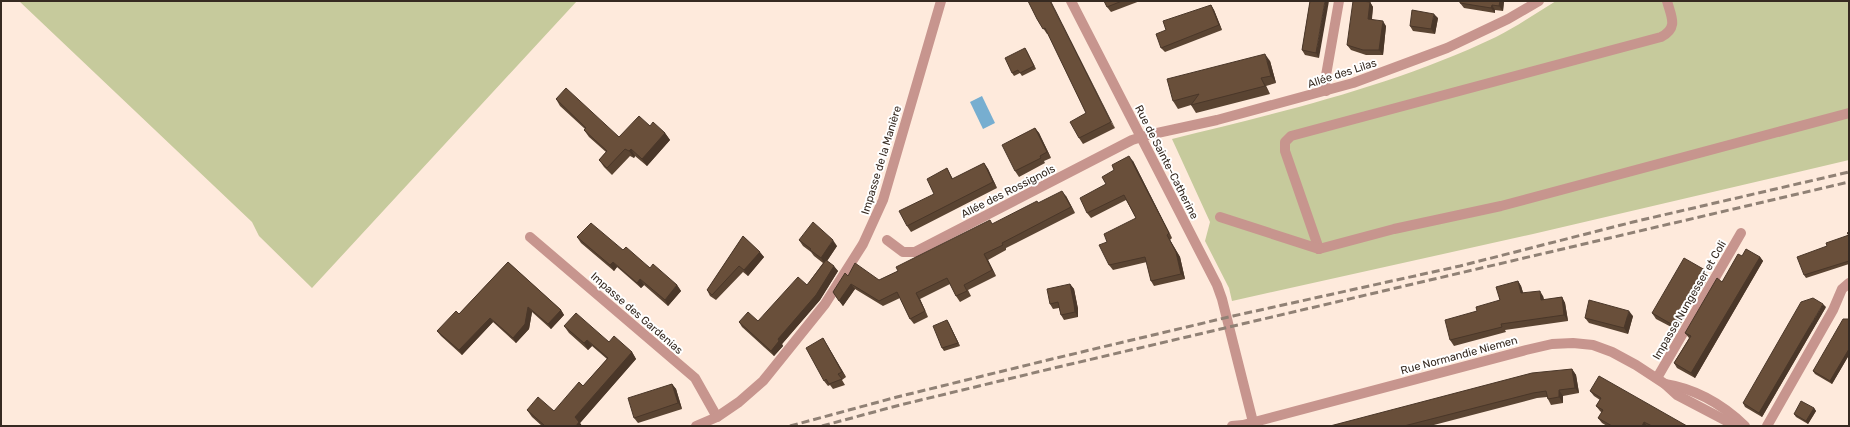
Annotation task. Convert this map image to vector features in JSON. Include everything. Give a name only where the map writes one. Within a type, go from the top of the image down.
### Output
[{"type":"street","name":"Impasse de la Manière","points":[[696,426],[717,417],[739,402],[763,381],[825,304],[863,244],[883,200],[941,1]]},
{"type":"street","name":"Rue de Sainte-Catherine","points":[[1071,1],[1216,285],[1232,337],[1253,424]]},
{"type":"street","points":[[1326,91],[1325,81],[1339,1]]},
{"type":"street","name":"Allée des Lilas","points":[[1141,137],[1217,120],[1353,83],[1447,48],[1508,19],[1540,1]]},
{"type":"street","points":[[1318,249],[1285,150],[1285,142],[1290,136],[1661,37],[1668,34],[1672,28],[1672,21],[1666,1]]},
{"type":"street","points":[[1220,217],[1318,249],[1394,229],[1501,206],[1849,113]]},
{"type":"street","name":"Allée des Rossignols","points":[[887,240],[903,252],[915,252],[1141,137]]},
{"type":"street","name":"Impasse Nungesser et Coli","points":[[1661,381],[1741,233]]},
{"type":"street","name":"Impasse des Gardenias","points":[[530,237],[695,378],[717,417]]},
{"type":"street","points":[[1767,426],[1833,310],[1842,289],[1849,283]]},
{"type":"street","name":"Rue Normandie Niemen","points":[[1232,426],[1253,424],[1552,344],[1573,343],[1593,345],[1612,352],[1661,381],[1677,395],[1736,426]]},
{"type":"street","name":"Rue Normandie Niemen","points":[[1661,381],[1686,388],[1708,398],[1745,426]]},
{"type":"green space","points":[[19,1],[577,1],[312,288],[259,236],[252,222]]},
{"type":"green space","points":[[1556,1],[1849,1],[1849,160],[1533,234],[1232,301],[1229,288],[1205,241],[1210,222],[1172,139],[1296,108],[1377,84],[1417,70],[1496,37]]},
{"type":"water","points":[[982,96],[995,123],[983,129],[970,102]]},
{"type":"building","points":[[1028,1],[1050,1],[1111,122],[1079,138],[1070,122],[1086,113],[1045,28],[1043,29]]},
{"type":"building","points":[[1104,1],[1122,1],[1107,7]]},
{"type":"building","points":[[1310,1],[1325,1],[1316,53],[1302,50]]},
{"type":"building","points":[[1353,1],[1370,2],[1368,19],[1383,21],[1379,50],[1363,50],[1347,45]]},
{"type":"building","points":[[1460,1],[1500,1],[1499,6],[1492,5],[1491,8],[1460,3]]},
{"type":"building","points":[[1211,5],[1219,25],[1161,48],[1156,34],[1166,30],[1163,21]]},
{"type":"building","points":[[1412,10],[1434,14],[1431,29],[1410,26]]},
{"type":"building","points":[[1025,48],[1034,66],[1020,73],[1018,70],[1012,73],[1005,58]]},
{"type":"building","points":[[1265,54],[1271,76],[1261,78],[1265,86],[1191,105],[1199,94],[1173,101],[1167,79]]},
{"type":"building","points":[[566,88],[619,137],[639,116],[650,126],[653,122],[665,133],[642,159],[631,149],[629,151],[625,149],[607,168],[599,160],[607,151],[584,130],[586,128],[556,99]]},
{"type":"building","points":[[1035,128],[1047,152],[1040,156],[1041,158],[1015,171],[1002,145]]},
{"type":"building","points":[[1129,156],[1169,233],[1167,235],[1176,252],[1181,274],[1151,281],[1145,257],[1109,265],[1099,245],[1107,242],[1104,234],[1136,218],[1124,195],[1087,213],[1080,198],[1106,184],[1102,177],[1114,170],[1112,165]]},
{"type":"building","points":[[984,163],[993,182],[907,226],[899,211],[934,194],[927,179],[947,168],[952,179]]},
{"type":"building","points":[[1062,191],[1071,207],[984,254],[992,270],[964,285],[967,291],[956,296],[947,278],[916,293],[925,311],[910,319],[897,292],[879,301],[851,284],[839,301],[833,292],[845,273],[848,276],[855,263],[879,280],[898,271],[896,267],[990,220],[992,224],[1037,201],[1038,203]]},
{"type":"building","points":[[813,222],[833,240],[821,258],[799,240]]},
{"type":"building","points":[[591,223],[623,250],[626,247],[650,268],[653,264],[677,285],[665,300],[640,279],[637,283],[613,262],[610,265],[577,237]]},
{"type":"building","points":[[1849,235],[1849,261],[1804,275],[1797,257],[1827,246],[1826,243]]},
{"type":"building","points":[[743,236],[760,252],[744,270],[739,266],[712,295],[707,290]]},
{"type":"building","points":[[1746,249],[1760,257],[1691,373],[1674,363],[1691,336],[1685,333],[1717,278],[1722,282],[1738,254],[1742,256]]},
{"type":"building","points":[[1684,258],[1705,270],[1673,325],[1652,313]]},
{"type":"building","points":[[826,260],[834,266],[816,295],[778,339],[779,341],[771,351],[739,322],[748,312],[758,321],[798,277],[807,285]]},
{"type":"building","points":[[508,262],[561,310],[548,324],[528,307],[525,324],[513,338],[490,318],[459,350],[437,331],[456,311],[459,314]]},
{"type":"building","points":[[1518,281],[1521,293],[1540,291],[1541,300],[1562,297],[1564,315],[1501,324],[1502,327],[1450,340],[1445,320],[1477,311],[1476,307],[1500,300],[1496,287]]},
{"type":"building","points":[[1070,284],[1075,312],[1061,315],[1058,302],[1050,304],[1047,289]]},
{"type":"building","points":[[1813,298],[1823,304],[1759,413],[1743,403],[1801,302]]},
{"type":"building","points":[[1589,300],[1629,311],[1624,328],[1585,318]]},
{"type":"building","points":[[576,313],[609,342],[614,336],[632,352],[575,417],[579,422],[576,426],[545,426],[527,410],[538,397],[554,411],[579,382],[583,386],[608,358],[587,340],[584,343],[564,326]]},
{"type":"building","points":[[1843,319],[1849,319],[1849,349],[1830,381],[1813,371]]},
{"type":"building","points":[[947,320],[958,343],[942,348],[933,326]]},
{"type":"building","points":[[823,338],[842,372],[838,374],[842,379],[829,384],[826,379],[824,381],[806,348]]},
{"type":"building","points":[[1572,369],[1575,388],[1559,390],[1559,397],[1548,399],[1546,391],[1533,393],[1404,426],[1330,426],[1532,373]]},
{"type":"building","points":[[1599,376],[1687,426],[1652,426],[1644,422],[1642,426],[1612,426],[1598,418],[1603,410],[1596,406],[1601,398],[1590,391]]},
{"type":"building","points":[[672,384],[678,403],[634,418],[628,398]]},
{"type":"building","points":[[1801,401],[1814,408],[1806,421],[1794,414]]},
{"type":"railway","points":[[790,426],[897,397],[1052,359],[1233,316],[1460,266],[1633,222],[1849,172]]},
{"type":"railway","points":[[822,426],[900,405],[1054,368],[1849,182]]}]
